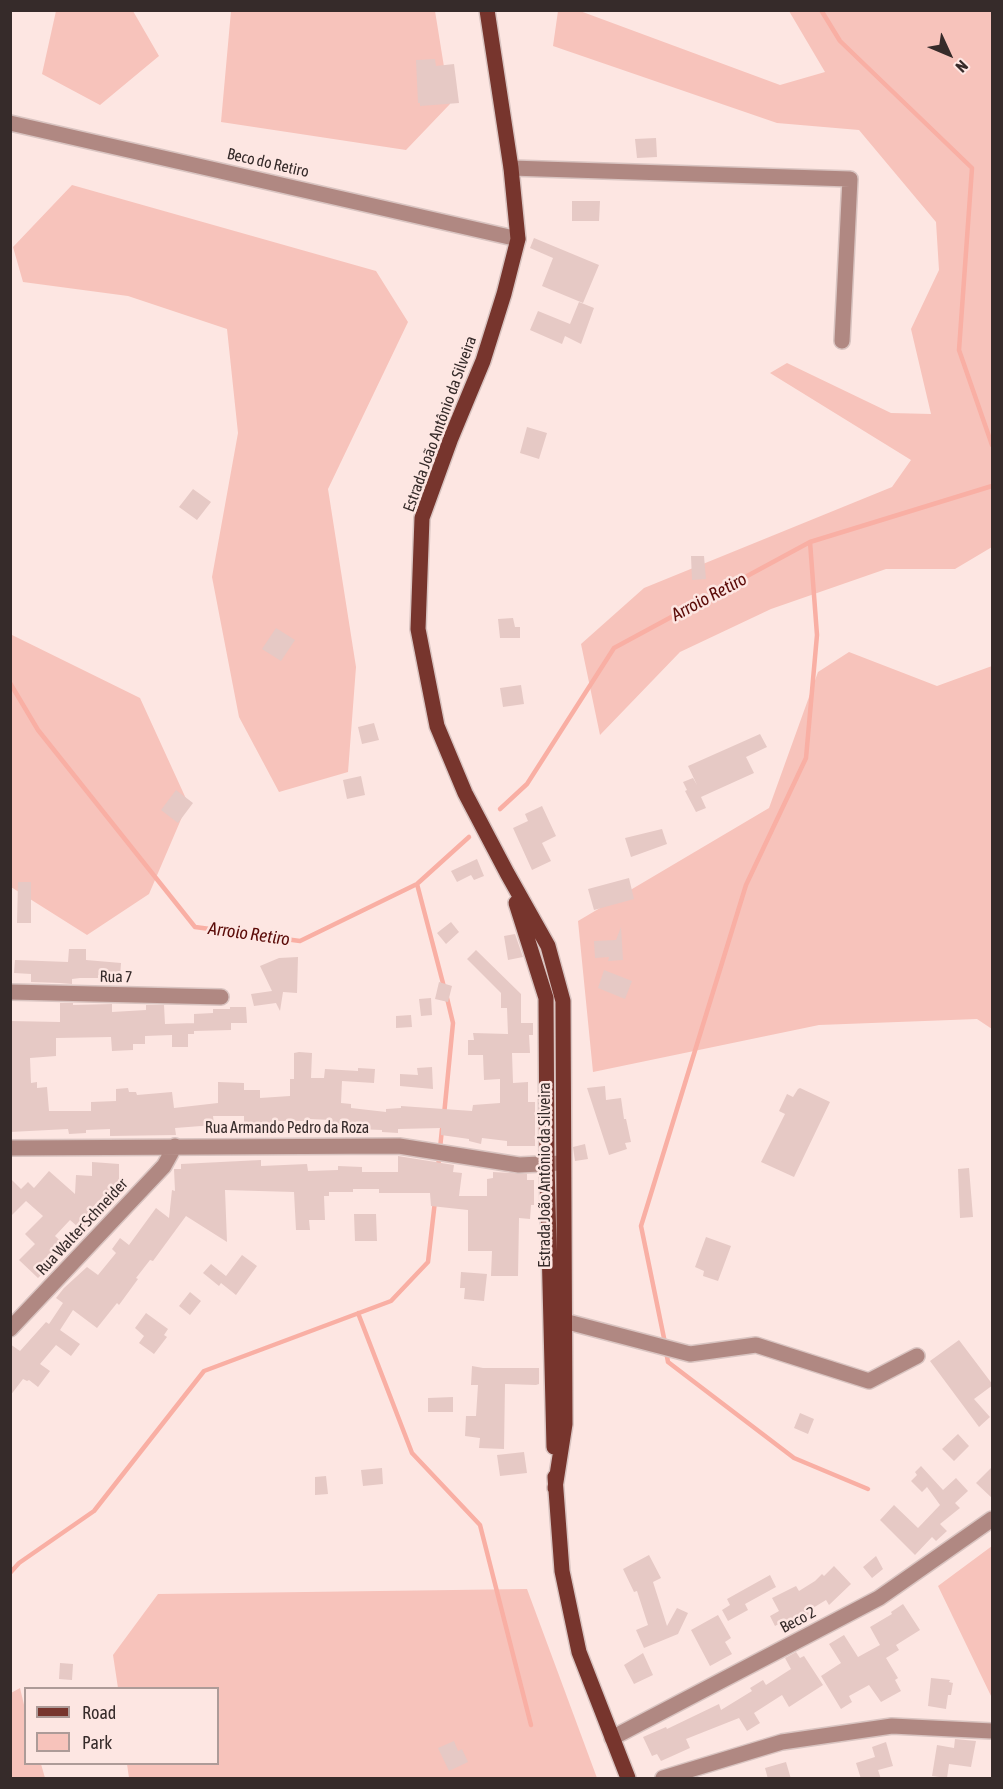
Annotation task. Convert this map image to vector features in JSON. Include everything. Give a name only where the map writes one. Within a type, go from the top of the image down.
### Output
[{"type":"main road","name":"Estrada João Antônio da Silveira","points":[[487,10],[511,168],[518,239],[483,361],[451,438],[422,518],[418,630],[437,726],[465,793],[507,873],[546,998],[564,1321],[565,1424],[555,1488]]},
{"type":"main road","name":"Estrada João Antônio da Silveira","points":[[555,1163],[555,1488],[562,1571],[579,1652],[627,1779]]},
{"type":"street","name":"Beco do Retiro","points":[[10,123],[518,239]]},
{"type":"street","points":[[511,168],[850,179],[842,341]]},
{"type":"street","name":"Rua 7","points":[[10,992],[221,997]]},
{"type":"street","name":"Rua Walter Schneider","points":[[10,1329],[164,1166],[175,1146]]},
{"type":"street","name":"Rua Armando Pedro da Roza","points":[[10,1148],[399,1146],[519,1165],[555,1163]]},
{"type":"street","points":[[564,1321],[690,1354],[756,1345],[869,1381],[917,1356]]},
{"type":"street","name":"Beco 2","points":[[612,1738],[879,1598],[993,1519]]},
{"type":"street","points":[[663,1779],[782,1742],[881,1728],[993,1731]]},
{"type":"green space","points":[[56,11],[133,11],[159,56],[100,105],[42,74]]},
{"type":"green space","points":[[231,11],[435,11],[450,104],[406,150],[221,122]]},
{"type":"green space","points":[[558,11],[580,11],[780,85],[825,72],[789,11],[992,11],[992,547],[955,569],[886,569],[771,609],[680,652],[600,735],[581,644],[644,588],[892,487],[911,460],[770,373],[787,363],[891,413],[931,414],[911,329],[939,270],[936,222],[859,130],[777,123],[553,46]]},
{"type":"green space","points":[[72,185],[376,271],[408,322],[328,489],[356,667],[348,772],[279,792],[239,717],[212,577],[238,433],[227,329],[128,296],[23,282],[13,247]]},
{"type":"green space","points":[[10,634],[140,698],[188,803],[149,894],[87,935],[11,887]]},
{"type":"green space","points":[[849,652],[937,686],[992,666],[992,1029],[977,1019],[819,1025],[593,1072],[578,921],[769,808],[818,672]]},
{"type":"green space","points":[[992,1546],[992,1698],[938,1586]]},
{"type":"green space","points":[[527,1589],[597,1778],[129,1778],[127,1765],[219,1765],[219,1687],[118,1687],[113,1655],[158,1594]]},
{"type":"green space","points":[[20,1688],[24,1705],[24,1765],[41,1765],[45,1778],[11,1778],[11,1693]]},
{"type":"building","points":[[435,59],[436,66],[454,64],[459,103],[420,106],[418,103],[416,60]]},
{"type":"building","points":[[656,138],[657,157],[637,158],[635,139]]},
{"type":"building","points":[[572,201],[600,201],[599,221],[572,221]]},
{"type":"building","points":[[534,238],[599,265],[583,303],[542,286],[553,258],[530,248]]},
{"type":"building","points":[[579,302],[594,308],[581,344],[565,336],[562,344],[530,330],[538,311],[570,324]]},
{"type":"building","points":[[527,427],[547,433],[539,459],[520,453]]},
{"type":"building","points":[[193,489],[211,502],[197,520],[179,507]]},
{"type":"building","points":[[691,556],[704,556],[706,579],[692,580]]},
{"type":"building","points":[[513,618],[515,627],[520,627],[520,638],[500,638],[498,619]]},
{"type":"building","points":[[276,628],[295,640],[281,661],[262,649]]},
{"type":"building","points":[[521,685],[524,704],[503,707],[500,688]]},
{"type":"building","points":[[374,723],[379,740],[362,744],[358,727]]},
{"type":"building","points":[[760,734],[767,747],[746,757],[754,773],[701,797],[706,808],[696,812],[683,782],[693,778],[697,785],[688,766]]},
{"type":"building","points":[[361,776],[365,795],[347,799],[343,780]]},
{"type":"building","points":[[176,790],[193,803],[178,823],[161,810]]},
{"type":"building","points":[[542,806],[556,836],[542,843],[551,861],[532,870],[513,828],[528,821],[525,814]]},
{"type":"building","points":[[662,829],[667,844],[631,857],[625,838]]},
{"type":"building","points":[[477,859],[484,876],[474,880],[471,875],[457,882],[451,871]]},
{"type":"building","points":[[629,878],[634,899],[594,910],[588,889]]},
{"type":"building","points":[[18,882],[31,882],[31,923],[17,923]]},
{"type":"building","points":[[451,922],[459,932],[446,944],[437,933]]},
{"type":"building","points":[[621,927],[623,960],[608,961],[609,957],[595,958],[594,941],[616,940]]},
{"type":"building","points":[[515,934],[523,957],[508,960],[504,936]]},
{"type":"building","points":[[69,949],[86,949],[86,960],[121,963],[120,977],[98,975],[98,978],[72,979],[72,984],[31,982],[31,974],[14,973],[15,960],[68,962]]},
{"type":"building","points":[[476,950],[521,994],[521,1023],[533,1023],[533,1035],[529,1035],[530,1053],[512,1053],[513,1083],[528,1082],[528,1102],[535,1102],[535,1146],[507,1146],[507,1141],[482,1138],[481,1144],[469,1141],[469,1139],[441,1135],[441,1128],[398,1129],[398,1133],[332,1128],[332,1120],[276,1121],[276,1128],[244,1128],[244,1116],[213,1116],[214,1125],[175,1128],[176,1135],[110,1136],[110,1129],[86,1130],[86,1133],[69,1134],[68,1129],[10,1132],[10,1021],[60,1022],[60,1003],[112,1004],[112,1012],[146,1010],[146,1005],[164,1005],[165,1024],[194,1023],[194,1034],[188,1034],[188,1047],[172,1047],[172,1035],[145,1036],[145,1044],[133,1044],[133,1050],[112,1051],[111,1037],[56,1038],[56,1056],[30,1058],[31,1083],[37,1082],[37,1088],[47,1087],[49,1111],[91,1111],[91,1102],[116,1101],[116,1089],[128,1088],[129,1092],[136,1092],[137,1095],[172,1092],[174,1108],[218,1103],[218,1082],[244,1083],[244,1090],[260,1090],[260,1098],[290,1096],[290,1079],[294,1079],[294,1053],[299,1052],[312,1053],[311,1078],[324,1078],[325,1069],[358,1071],[358,1068],[375,1069],[374,1083],[342,1081],[341,1103],[351,1104],[351,1108],[386,1112],[386,1109],[401,1108],[401,1106],[472,1111],[473,1105],[500,1103],[500,1079],[484,1080],[483,1055],[468,1055],[468,1040],[474,1040],[473,1033],[508,1034],[507,1008],[501,1008],[501,993],[467,959]]},
{"type":"building","points":[[298,957],[297,993],[283,992],[280,1011],[276,1003],[254,1006],[251,994],[272,991],[260,966],[279,958]]},
{"type":"building","points":[[604,970],[632,981],[625,999],[598,988]]},
{"type":"building","points":[[439,982],[452,986],[448,1002],[435,999]]},
{"type":"building","points":[[431,998],[432,1015],[421,1016],[419,999]]},
{"type":"building","points":[[230,1007],[246,1007],[247,1023],[231,1023],[231,1030],[194,1031],[194,1014],[213,1013],[213,1009],[230,1009]]},
{"type":"building","points":[[411,1015],[412,1027],[396,1028],[396,1016]]},
{"type":"building","points":[[432,1067],[433,1089],[400,1086],[400,1074],[418,1075],[417,1068]]},
{"type":"building","points":[[605,1086],[606,1100],[621,1098],[631,1142],[625,1143],[627,1149],[609,1155],[587,1088]]},
{"type":"building","points":[[800,1088],[830,1102],[794,1177],[761,1162],[785,1114],[779,1111],[787,1094],[793,1097]]},
{"type":"building","points":[[585,1144],[588,1159],[575,1161],[573,1147]]},
{"type":"building","points":[[398,1156],[454,1165],[453,1172],[462,1173],[459,1196],[487,1196],[487,1179],[493,1178],[493,1172],[527,1174],[527,1180],[534,1180],[534,1205],[531,1205],[530,1219],[519,1218],[518,1276],[491,1276],[492,1251],[468,1251],[468,1210],[431,1206],[430,1193],[379,1193],[379,1189],[329,1192],[329,1196],[324,1196],[325,1220],[309,1220],[310,1230],[296,1230],[294,1192],[225,1190],[227,1242],[186,1216],[153,1261],[150,1260],[136,1278],[138,1279],[119,1305],[117,1303],[97,1328],[73,1310],[60,1330],[80,1344],[71,1356],[56,1345],[40,1364],[50,1371],[38,1387],[29,1380],[23,1379],[10,1396],[10,1344],[20,1351],[46,1322],[49,1324],[63,1303],[56,1298],[64,1288],[87,1267],[98,1275],[116,1253],[112,1249],[120,1238],[129,1245],[156,1208],[169,1218],[172,1190],[175,1191],[174,1169],[181,1169],[181,1164],[261,1160],[261,1166],[307,1164],[308,1171],[338,1170],[338,1166],[362,1167],[362,1172],[398,1172]]},
{"type":"building","points":[[92,1162],[119,1164],[119,1190],[109,1190],[91,1209],[96,1215],[90,1222],[93,1225],[85,1233],[70,1220],[55,1236],[66,1246],[65,1253],[45,1258],[52,1264],[38,1278],[19,1260],[35,1244],[25,1234],[43,1216],[26,1201],[10,1217],[10,1178],[21,1189],[28,1182],[34,1188],[49,1171],[75,1194],[76,1175],[92,1176]]},
{"type":"building","points":[[969,1168],[973,1217],[960,1218],[958,1169]]},
{"type":"building","points":[[354,1214],[376,1214],[377,1241],[355,1241]]},
{"type":"building","points":[[706,1237],[731,1246],[718,1281],[703,1276],[704,1271],[695,1267]]},
{"type":"building","points":[[242,1255],[257,1266],[236,1295],[221,1283],[219,1286],[203,1273],[211,1264],[226,1276]]},
{"type":"building","points":[[461,1272],[487,1274],[484,1301],[464,1299],[465,1288],[460,1288]]},
{"type":"building","points":[[190,1292],[201,1301],[190,1315],[179,1306]]},
{"type":"building","points":[[146,1313],[168,1329],[164,1335],[167,1337],[154,1354],[139,1343],[144,1336],[135,1328]]},
{"type":"building","points":[[959,1340],[993,1385],[974,1399],[990,1417],[979,1427],[930,1361]]},
{"type":"building","points":[[472,1366],[539,1368],[539,1384],[505,1384],[504,1449],[479,1448],[480,1438],[465,1436],[466,1416],[476,1416],[478,1385],[471,1385]]},
{"type":"building","points":[[453,1397],[453,1412],[428,1412],[428,1398]]},
{"type":"building","points":[[800,1413],[814,1419],[808,1434],[794,1428]]},
{"type":"building","points":[[958,1434],[969,1446],[954,1461],[942,1449]]},
{"type":"building","points":[[524,1452],[527,1473],[500,1476],[497,1455]]},
{"type":"building","points":[[921,1466],[943,1490],[956,1478],[968,1491],[955,1503],[960,1508],[940,1524],[947,1531],[936,1541],[932,1537],[915,1555],[880,1520],[894,1505],[918,1528],[940,1505],[927,1487],[922,1492],[911,1481]]},
{"type":"building","points":[[993,1466],[993,1499],[976,1483]]},
{"type":"building","points":[[382,1468],[383,1484],[363,1486],[361,1470]]},
{"type":"building","points":[[326,1476],[328,1494],[315,1495],[315,1477]]},
{"type":"building","points":[[649,1555],[661,1578],[653,1582],[667,1626],[677,1608],[688,1613],[678,1634],[644,1648],[636,1630],[648,1625],[637,1591],[634,1592],[623,1569]]},
{"type":"building","points":[[876,1556],[883,1569],[872,1578],[863,1567]]},
{"type":"building","points":[[834,1566],[851,1584],[829,1605],[826,1600],[808,1611],[811,1617],[788,1628],[784,1621],[775,1626],[770,1616],[779,1611],[772,1598],[796,1586],[799,1591],[822,1574],[824,1576]]},
{"type":"building","points":[[770,1575],[776,1587],[745,1604],[748,1610],[728,1621],[722,1610],[730,1605],[727,1599]]},
{"type":"building","points":[[903,1604],[920,1630],[896,1645],[899,1650],[886,1658],[898,1678],[895,1680],[901,1691],[881,1702],[869,1685],[849,1696],[852,1702],[841,1709],[821,1676],[841,1663],[829,1644],[844,1635],[858,1657],[880,1645],[870,1627],[892,1614],[891,1612]]},
{"type":"building","points":[[718,1615],[731,1638],[725,1642],[732,1654],[710,1666],[691,1630]]},
{"type":"building","points":[[796,1652],[800,1658],[804,1656],[823,1685],[789,1707],[782,1695],[754,1713],[760,1723],[747,1731],[739,1718],[686,1739],[690,1748],[661,1761],[657,1754],[652,1756],[643,1737],[666,1727],[667,1729],[719,1704],[721,1710],[752,1691],[750,1688],[763,1680],[766,1685],[791,1669],[785,1658]]},
{"type":"building","points":[[643,1653],[653,1675],[634,1684],[624,1665]]},
{"type":"building","points":[[60,1663],[73,1664],[72,1680],[59,1679]]},
{"type":"building","points":[[931,1678],[950,1680],[949,1682],[953,1683],[946,1709],[928,1706]]},
{"type":"building","points":[[955,1739],[976,1741],[971,1767],[949,1764],[947,1778],[932,1776],[937,1745],[954,1748]]},
{"type":"building","points":[[454,1741],[458,1751],[462,1749],[468,1762],[449,1771],[438,1748]]},
{"type":"building","points":[[886,1742],[893,1766],[878,1770],[881,1779],[861,1779],[856,1763],[875,1757],[872,1747]]},
{"type":"building","points":[[786,1762],[791,1779],[768,1779],[765,1768]]},
{"type":"waterway","points":[[821,10],[840,41],[972,168],[959,350],[992,445]]},
{"type":"waterway","name":"Arroio Retiro","points":[[500,809],[527,784],[614,648],[810,542],[992,486]]},
{"type":"waterway","points":[[665,1343],[641,1226],[746,885],[806,758],[817,635],[810,542]]},
{"type":"waterway","name":"Arroio Retiro","points":[[10,683],[38,730],[195,927],[300,941],[417,884],[469,837]]},
{"type":"waterway","points":[[417,884],[444,987]]},
{"type":"waterway","points":[[444,1115],[453,1023],[447,998]]},
{"type":"waterway","points":[[438,1168],[442,1129]]},
{"type":"waterway","points":[[10,1573],[19,1563],[94,1511],[204,1371],[391,1301],[428,1262],[435,1201]]},
{"type":"waterway","points":[[358,1313],[412,1453],[480,1525],[531,1725]]},
{"type":"waterway","points":[[666,1351],[668,1362],[794,1458],[868,1489]]}]
